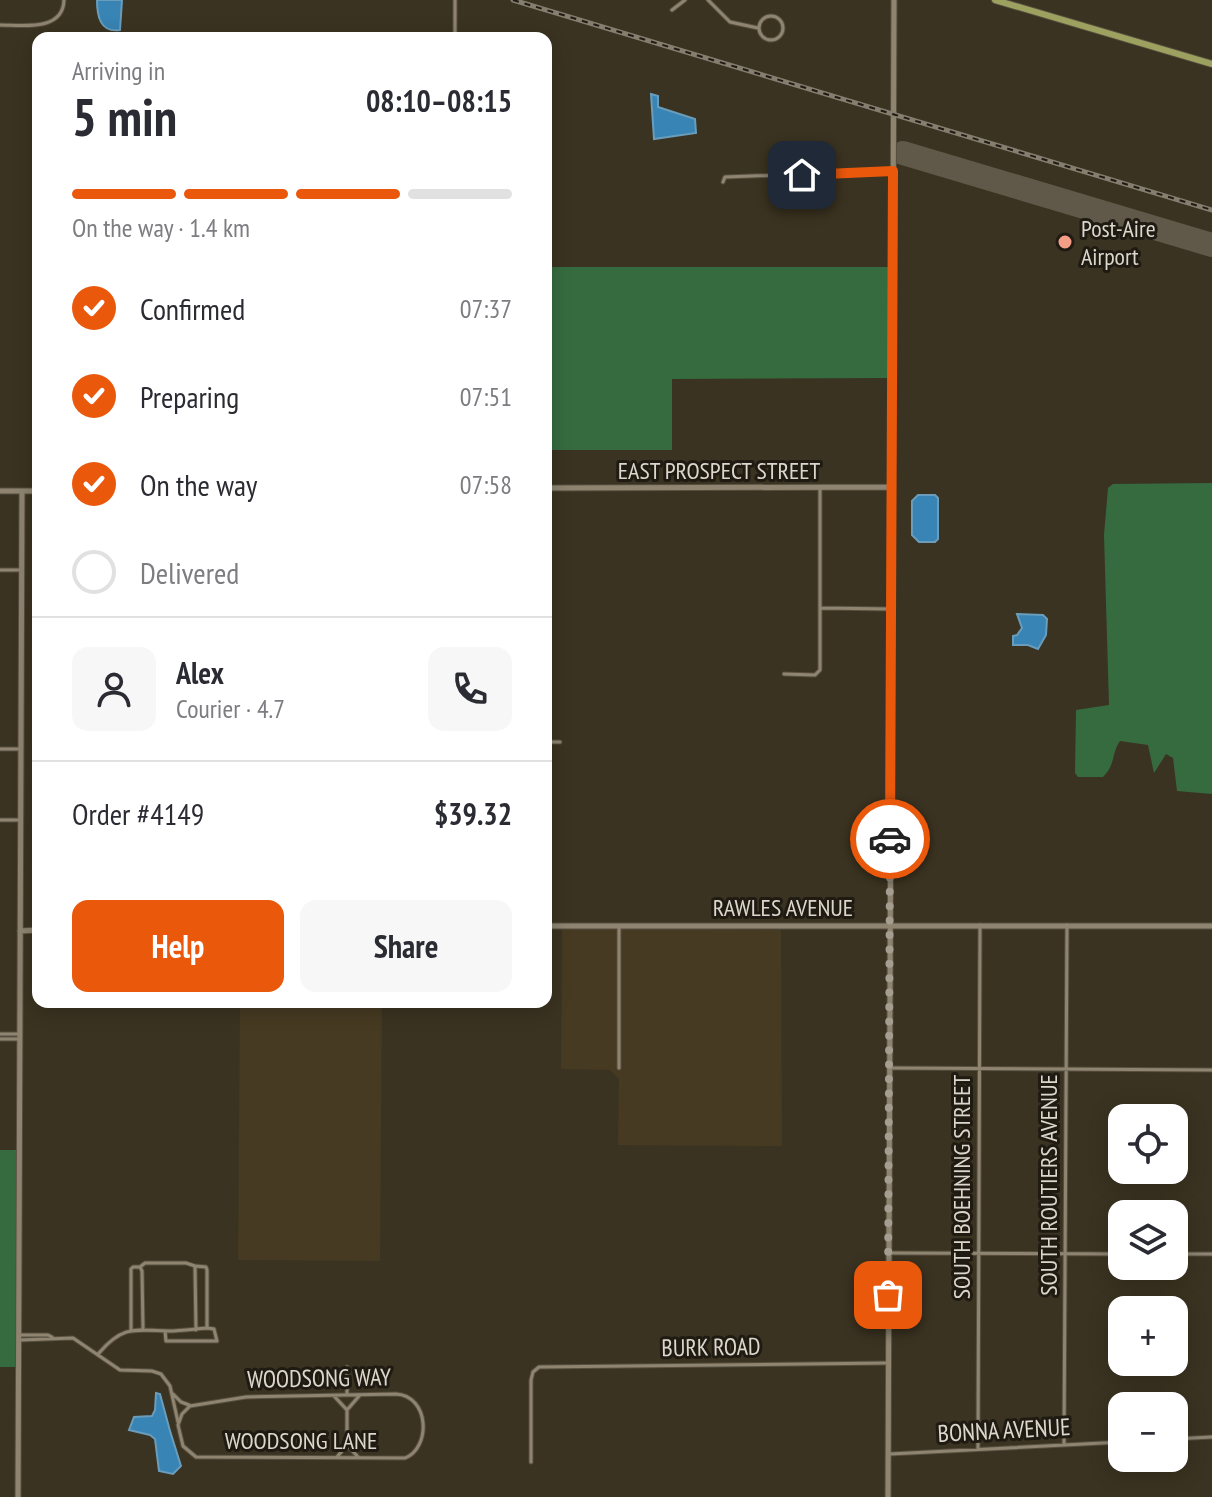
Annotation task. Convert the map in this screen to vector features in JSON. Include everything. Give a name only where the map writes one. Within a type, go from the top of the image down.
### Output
[{"type":"main road","points":[[888,1497],[894,0]]},
{"type":"main road","points":[[995,0],[1212,64]]},
{"type":"main road","name":"EAST PROSPECT STREET","points":[[552,488],[892,487]]},
{"type":"main road","points":[[0,491],[32,491]]},
{"type":"main road","points":[[18,1497],[22,492]]},
{"type":"main road","name":"RAWLES AVENUE","points":[[552,926],[1212,926]]},
{"type":"main road","points":[[20,931],[32,930]]},
{"type":"street","points":[[0,25],[48,23],[60,15],[64,0]]},
{"type":"street","points":[[455,0],[455,32]]},
{"type":"street","points":[[672,10],[685,0]]},
{"type":"street","points":[[708,0],[730,22],[758,28]]},
{"type":"street","points":[[772,16],[779,19],[783,28],[779,37],[769,40],[762,37],[758,28],[762,19],[772,16]]},
{"type":"street","points":[[723,182],[725,177],[893,171]]},
{"type":"street","points":[[784,674],[818,673],[820,487]]},
{"type":"street","points":[[0,570],[22,570]]},
{"type":"street","points":[[820,608],[891,609]]},
{"type":"street","points":[[552,742],[560,742]]},
{"type":"street","points":[[0,749],[20,749]]},
{"type":"street","points":[[0,820],[20,820]]},
{"type":"street","name":"SOUTH BOEHNING STREET","points":[[978,1449],[980,925]]},
{"type":"street","name":"SOUTH ROUTIERS AVENUE","points":[[1064,1445],[1067,925]]},
{"type":"street","points":[[619,926],[619,1068]]},
{"type":"street","points":[[0,1034],[20,1037]]},
{"type":"street","points":[[0,1039],[20,1037]]},
{"type":"street","points":[[889,1068],[1212,1070]]},
{"type":"street","points":[[888,1253],[1108,1254]]},
{"type":"street","points":[[1188,1254],[1212,1254]]},
{"type":"street","points":[[131,1330],[131,1269],[145,1263],[186,1263],[206,1267],[207,1328]]},
{"type":"street","points":[[195,1266],[196,1330]]},
{"type":"street","points":[[140,1267],[143,1328]]},
{"type":"street","points":[[98,1354],[119,1333],[143,1328],[165,1331],[214,1329],[217,1341],[166,1341],[165,1331]]},
{"type":"street","points":[[18,1337],[77,1339],[120,1370],[158,1372],[166,1378],[171,1391],[183,1403],[194,1405]]},
{"type":"street","name":"BURK ROAD","points":[[531,1462],[531,1380],[536,1369],[888,1363]]},
{"type":"street","points":[[347,1367],[347,1395]]},
{"type":"street","name":"WOODSONG LANE","points":[[171,1391],[183,1446],[196,1457],[359,1459],[410,1456],[420,1444],[421,1426]]},
{"type":"street","name":"WOODSONG WAY","points":[[194,1405],[241,1397],[402,1394],[412,1398],[419,1406],[421,1426]]},
{"type":"street","points":[[359,1459],[347,1445],[347,1410],[360,1395]]},
{"type":"street","points":[[334,1396],[347,1410]]},
{"type":"street","points":[[178,1425],[182,1413],[194,1405]]},
{"type":"street","points":[[1188,1438],[1212,1437]]},
{"type":"street","name":"BONNA AVENUE","points":[[888,1454],[1108,1443]]},
{"type":"street","points":[[335,1459],[347,1445]]},
{"type":"shaded area","points":[[562,928],[781,930],[782,1146],[618,1145],[619,1079],[610,1070],[561,1069]]},
{"type":"shaded area","points":[[240,1008],[382,1008],[380,1261],[238,1260]]},
{"type":"green space","points":[[552,267],[890,267],[890,378],[672,379],[672,450],[552,450]]},
{"type":"green space","points":[[1212,483],[1212,794],[1177,791],[1173,758],[1166,754],[1154,773],[1148,745],[1120,741],[1110,768],[1103,777],[1078,777],[1075,773],[1076,710],[1109,705],[1104,535],[1108,488],[1113,484]]},
{"type":"green space","points":[[0,1150],[19,1150],[18,1367],[0,1367]]},
{"type":"water","points":[[97,0],[122,0],[120,30],[104,26],[99,17]]},
{"type":"water","points":[[651,94],[658,96],[658,107],[695,119],[696,133],[654,139]]},
{"type":"water","points":[[918,495],[935,495],[938,498],[938,539],[935,542],[919,542],[912,535],[912,501]]},
{"type":"water","points":[[1017,614],[1043,615],[1047,619],[1046,635],[1038,649],[1013,645],[1013,636],[1022,628]]},
{"type":"water","points":[[156,1393],[160,1394],[181,1466],[173,1474],[159,1471],[155,1439],[129,1430],[134,1417],[152,1416]]},
{"type":"runway","points":[[903,153],[1212,245]]},
{"type":"railway","points":[[513,0],[1212,210]]},
{"type":"way so far","points":[[888,1295],[890,839]]},
{"type":"place","name":"Post-Aire Airport","points":[[1065,242]]},
{"type":"route","points":[[802,175],[893,171],[890,839]]}]
